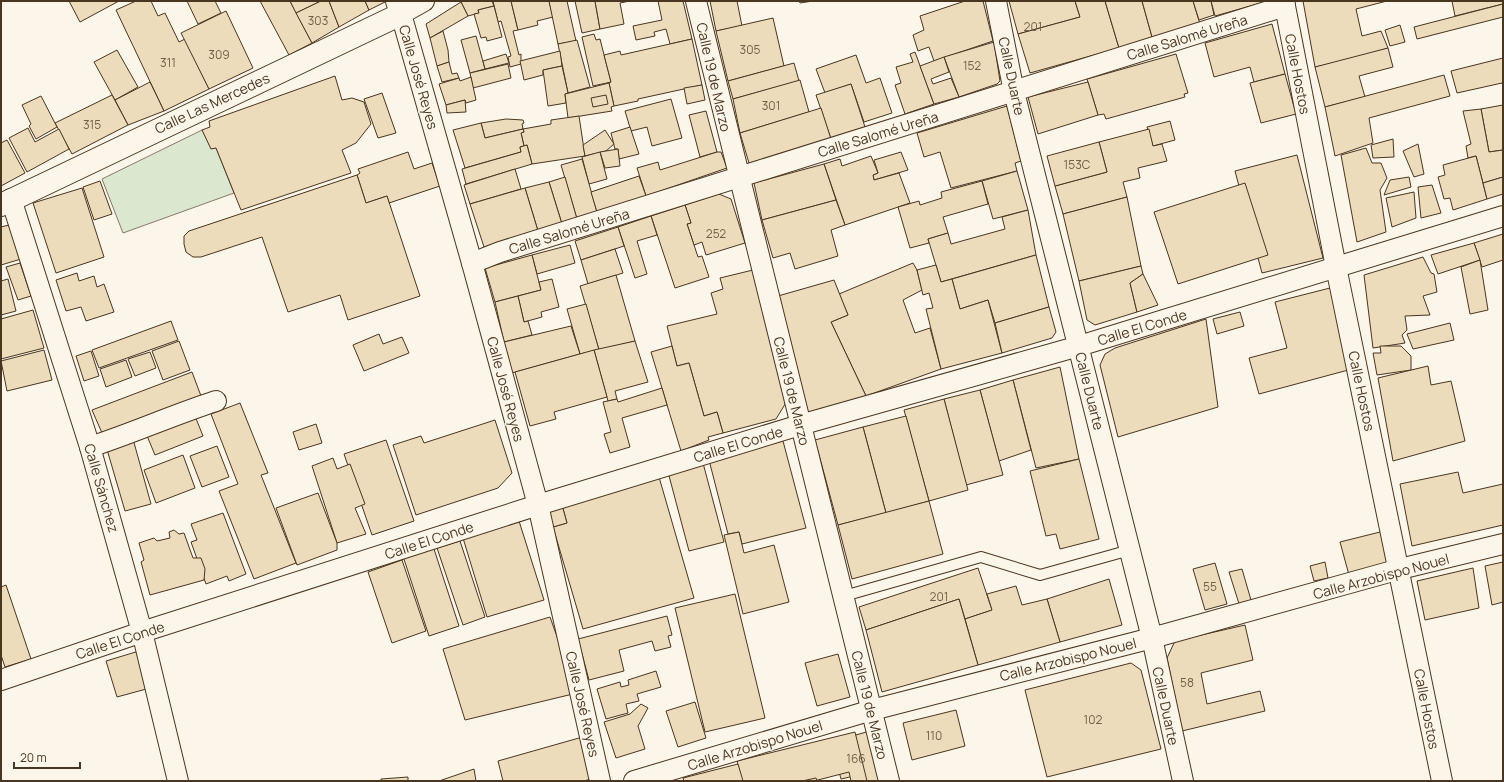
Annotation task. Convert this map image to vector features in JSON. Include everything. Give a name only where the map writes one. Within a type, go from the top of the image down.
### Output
[{"type":"main road","name":"Calle Las Mercedes","points":[[6,202],[399,7]]},
{"type":"street","name":"Calle Las Mercedes","points":[[399,7],[424,1]]},
{"type":"street","name":"Calle 19 de Marzo","points":[[696,1],[738,178],[844,596],[889,781]]},
{"type":"street","name":"Calle Duarte","points":[[996,1],[1014,92],[1152,638],[1183,781]]},
{"type":"street","name":"Calle Salomé Ureña","points":[[472,263],[507,250],[1014,92],[1285,4]]},
{"type":"street","name":"Calle Hostos","points":[[1285,4],[1336,267],[1400,569],[1442,781]]},
{"type":"street","name":"Calle José Reyes","points":[[399,7],[472,263],[538,505],[600,781]]},
{"type":"street","name":"Calle Sánchez","points":[[6,202],[90,447],[142,632],[178,781]]},
{"type":"street","name":"Calle El Conde","points":[[1,680],[142,632],[538,505],[800,425],[1079,346],[1503,216]]},
{"type":"street","points":[[90,447],[138,431],[178,413],[216,401]]},
{"type":"street","name":"Calle Arzobispo Nouel","points":[[634,781],[872,710],[1152,638],[1400,569],[1503,544]]},
{"type":"lane","points":[[844,596],[981,557],[1040,574],[1130,550]]},
{"type":"green space","points":[[202,130],[211,148],[216,148],[234,193],[123,233],[102,179]]},
{"type":"building","points":[[69,1],[119,1],[80,22]]},
{"type":"building","points":[[136,1],[151,1],[158,16],[165,13],[179,42],[185,39],[209,89],[164,111],[116,10]]},
{"type":"building","points":[[187,1],[215,1],[221,13],[198,24]]},
{"type":"building","points":[[260,1],[290,1],[312,43],[289,55]]},
{"type":"building","points":[[290,1],[321,1],[296,13]]},
{"type":"building","points":[[321,1],[329,1],[339,27],[312,43],[296,13]]},
{"type":"building","points":[[329,1],[365,1],[369,10],[339,27]]},
{"type":"building","points":[[365,1],[385,1],[385,2],[369,10]]},
{"type":"building","points":[[492,1],[494,6],[478,10],[479,13],[468,16],[461,2]]},
{"type":"building","points":[[493,1],[511,1],[518,30],[513,31],[519,55],[521,54],[521,64],[510,67],[508,57],[511,56],[501,21],[498,22]]},
{"type":"building","points":[[511,1],[549,1],[553,17],[537,21],[538,25],[518,30]]},
{"type":"building","points":[[549,1],[567,1],[576,41],[558,44]]},
{"type":"building","points":[[575,1],[595,1],[600,29],[582,33]]},
{"type":"building","points":[[595,1],[630,1],[620,3],[624,24],[600,29]]},
{"type":"building","points":[[658,1],[683,1],[692,39],[670,44],[666,29],[654,32],[655,36],[636,40],[633,26],[662,20]]},
{"type":"building","points":[[710,1],[737,1],[742,26],[716,31]]},
{"type":"building","points":[[799,1],[813,1],[800,3]]},
{"type":"building","points":[[965,1],[983,1],[993,41],[934,61],[929,47],[918,51],[913,35],[924,30],[920,16]]},
{"type":"building","points":[[1009,1],[1075,1],[1080,17],[1018,34]]},
{"type":"building","points":[[1075,1],[1105,1],[1119,48],[1030,73],[1018,34],[1080,17]]},
{"type":"building","points":[[1105,1],[1142,1],[1152,37],[1119,48]]},
{"type":"building","points":[[1142,1],[1193,1],[1200,24],[1152,37]]},
{"type":"building","points":[[1193,1],[1211,1],[1214,15],[1199,20]]},
{"type":"building","points":[[1211,1],[1268,1],[1215,16]]},
{"type":"building","points":[[1303,1],[1387,1],[1356,9],[1362,36],[1381,31],[1388,48],[1353,59],[1315,67]]},
{"type":"building","points":[[1452,1],[1503,1],[1503,4],[1455,16]]},
{"type":"building","points":[[461,2],[468,16],[430,38],[426,24]]},
{"type":"building","points":[[1503,4],[1503,17],[1417,39],[1414,27]]},
{"type":"building","points":[[494,6],[502,37],[487,41],[486,37],[481,38],[474,14],[479,13],[478,10]]},
{"type":"building","points":[[226,11],[253,68],[209,89],[181,33]]},
{"type":"building","points":[[773,18],[784,66],[728,81],[716,31]]},
{"type":"building","points":[[1272,24],[1285,74],[1254,82],[1250,67],[1214,77],[1205,43]]},
{"type":"building","points":[[1400,25],[1405,42],[1390,46],[1385,30]]},
{"type":"building","points":[[443,31],[448,50],[449,62],[437,66],[430,38]]},
{"type":"building","points":[[594,34],[596,40],[600,39],[611,82],[593,86],[582,37]]},
{"type":"building","points":[[476,36],[485,69],[470,73],[461,40]]},
{"type":"building","points":[[692,39],[702,85],[638,99],[638,101],[614,106],[609,83],[611,82],[604,55],[620,51],[621,55]]},
{"type":"building","points":[[577,40],[590,87],[568,93],[558,44]]},
{"type":"building","points":[[994,42],[1000,81],[997,84],[959,97],[944,57]]},
{"type":"building","points":[[1388,48],[1393,67],[1359,76],[1365,97],[1325,107],[1315,67]]},
{"type":"building","points":[[117,50],[138,87],[115,100],[94,62]]},
{"type":"building","points":[[560,51],[562,66],[543,70],[543,75],[524,80],[520,61]]},
{"type":"building","points":[[915,52],[934,104],[905,114],[895,85],[901,83],[896,67],[913,62],[910,54]]},
{"type":"building","points":[[506,54],[509,63],[485,69],[483,61]]},
{"type":"building","points":[[1176,54],[1188,93],[1184,94],[1185,97],[1106,119],[1104,114],[1098,115],[1087,79]]},
{"type":"building","points":[[856,55],[866,83],[880,78],[892,113],[864,122],[851,84],[825,93],[816,69]]},
{"type":"building","points":[[944,57],[949,72],[931,79],[933,84],[951,78],[959,97],[934,104],[920,66]]},
{"type":"building","points":[[1503,58],[1503,86],[1502,83],[1457,93],[1451,71]]},
{"type":"building","points":[[449,62],[452,74],[457,73],[459,78],[442,82],[437,66]]},
{"type":"building","points":[[794,63],[799,81],[733,99],[728,81]]},
{"type":"building","points":[[508,64],[511,78],[473,88],[470,73]]},
{"type":"building","points":[[562,66],[568,93],[565,94],[566,103],[548,106],[543,70]]},
{"type":"building","points":[[1285,74],[1296,114],[1261,123],[1250,83]]},
{"type":"building","points":[[1444,75],[1450,96],[1369,118],[1373,143],[1335,156],[1325,107]]},
{"type":"building","points":[[335,76],[342,100],[352,98],[364,102],[371,124],[356,143],[342,150],[351,173],[241,210],[216,148],[211,149],[202,130],[210,127],[209,121]]},
{"type":"building","points":[[471,77],[476,100],[466,103],[465,100],[446,105],[439,84],[459,78],[460,81]]},
{"type":"building","points":[[800,80],[809,112],[740,133],[733,99]]},
{"type":"building","points":[[150,82],[164,111],[128,125],[115,100]]},
{"type":"building","points":[[1088,82],[1098,115],[1038,134],[1028,97]]},
{"type":"building","points":[[609,83],[614,106],[611,107],[612,111],[568,118],[565,94]]},
{"type":"building","points":[[851,84],[865,127],[831,139],[816,95]]},
{"type":"building","points":[[702,85],[705,100],[687,104],[684,88]]},
{"type":"building","points":[[382,93],[396,133],[378,138],[364,99]]},
{"type":"building","points":[[112,95],[128,125],[72,154],[55,123]]},
{"type":"building","points":[[606,95],[608,104],[593,107],[591,98]]},
{"type":"building","points":[[41,96],[57,127],[36,139],[29,126],[31,124],[22,105]]},
{"type":"building","points":[[671,99],[682,138],[652,146],[647,127],[631,131],[625,111]]},
{"type":"building","points":[[465,100],[466,112],[447,113],[446,105]]},
{"type":"building","points":[[1503,105],[1503,150],[1489,152],[1481,109]]},
{"type":"building","points":[[1007,106],[1021,161],[1015,163],[1017,171],[951,188],[940,152],[924,157],[917,133]]},
{"type":"building","points":[[821,108],[831,139],[749,163],[740,133]]},
{"type":"building","points":[[1481,109],[1489,152],[1503,150],[1503,177],[1483,183],[1476,156],[1468,158],[1466,146],[1471,144],[1463,111]]},
{"type":"building","points":[[706,111],[717,152],[700,157],[689,115]]},
{"type":"building","points":[[579,116],[585,156],[532,164],[527,145],[524,146],[521,133],[524,132],[523,129],[551,124],[551,120]]},
{"type":"building","points":[[506,119],[523,120],[523,129],[485,138],[481,123]]},
{"type":"building","points":[[1170,121],[1175,140],[1153,146],[1147,127]]},
{"type":"building","points":[[481,123],[485,138],[523,129],[524,132],[521,133],[524,146],[520,147],[521,152],[465,168],[453,130]]},
{"type":"building","points":[[630,127],[639,154],[619,159],[618,149],[615,149],[611,133]]},
{"type":"building","points":[[28,128],[35,142],[59,129],[69,149],[27,172],[9,138]]},
{"type":"building","points":[[1149,129],[1153,146],[1162,144],[1167,161],[1138,168],[1140,178],[1123,182],[1127,197],[1063,214],[1055,186],[1107,172],[1099,142]]},
{"type":"building","points":[[605,130],[614,144],[606,151],[585,156],[583,145]]},
{"type":"building","points":[[1393,139],[1394,157],[1373,158],[1371,145]]},
{"type":"building","points":[[7,140],[25,173],[1,186],[1,143]]},
{"type":"building","points":[[1099,142],[1107,172],[1055,186],[1047,156]]},
{"type":"building","points":[[1418,144],[1424,174],[1414,177],[1403,151]]},
{"type":"building","points":[[527,145],[532,164],[466,184],[462,169],[521,152],[520,147]]},
{"type":"building","points":[[1366,148],[1372,163],[1381,163],[1387,178],[1380,190],[1386,232],[1357,242],[1341,155]]},
{"type":"building","points":[[618,149],[620,166],[605,168],[600,152]]},
{"type":"building","points":[[408,152],[414,169],[432,163],[440,186],[389,203],[387,196],[366,203],[357,175],[360,173],[358,169]]},
{"type":"building","points":[[600,152],[607,179],[589,184],[582,157]]},
{"type":"building","points":[[721,152],[727,168],[646,196],[637,168],[658,162],[660,170]]},
{"type":"building","points":[[901,152],[908,170],[874,180],[873,175],[878,173],[874,160]]},
{"type":"building","points":[[1297,155],[1323,258],[1262,273],[1235,171]]},
{"type":"building","points":[[871,156],[878,173],[873,175],[874,180],[899,173],[910,203],[845,225],[824,164],[840,159],[842,166]]},
{"type":"building","points":[[1476,156],[1487,199],[1453,210],[1450,198],[1444,199],[1438,177],[1445,175],[1443,165]]},
{"type":"building","points":[[582,159],[597,212],[577,219],[561,165]]},
{"type":"building","points":[[824,164],[836,200],[762,220],[754,183]]},
{"type":"building","points":[[515,169],[521,189],[470,204],[464,185]]},
{"type":"building","points":[[1017,171],[1028,210],[993,219],[982,181]]},
{"type":"building","points":[[357,175],[366,203],[387,196],[420,296],[348,320],[340,295],[288,312],[262,237],[201,257],[193,257],[186,252],[184,236],[189,231]]},
{"type":"building","points":[[639,176],[646,196],[597,212],[591,192]]},
{"type":"building","points":[[565,177],[577,219],[562,224],[549,182]]},
{"type":"building","points":[[1409,177],[1411,187],[1384,195],[1390,180]]},
{"type":"building","points":[[1503,177],[1503,194],[1487,199],[1483,183]]},
{"type":"building","points":[[100,181],[112,214],[94,220],[83,187]]},
{"type":"building","points":[[982,181],[988,204],[943,217],[948,233],[928,239],[929,243],[910,248],[898,207],[919,201],[920,205],[942,198],[941,192]]},
{"type":"building","points":[[549,182],[562,224],[538,231],[525,188]]},
{"type":"building","points":[[1245,183],[1268,255],[1178,284],[1154,212]]},
{"type":"building","points":[[1432,185],[1441,213],[1421,218],[1418,187]]},
{"type":"building","points":[[82,188],[104,257],[56,273],[33,203]]},
{"type":"building","points":[[525,188],[538,231],[484,247],[470,204]]},
{"type":"building","points":[[1414,192],[1416,218],[1392,227],[1386,198]]},
{"type":"building","points":[[719,194],[731,199],[745,243],[706,255],[702,242],[694,245],[687,224],[691,223],[685,205]]},
{"type":"building","points":[[1127,197],[1141,266],[1079,281],[1063,214]]},
{"type":"building","points":[[836,200],[845,225],[831,230],[838,256],[795,269],[790,253],[773,258],[762,220]]},
{"type":"building","points":[[685,205],[691,223],[687,224],[698,257],[702,256],[709,277],[675,288],[651,216]]},
{"type":"building","points":[[1028,210],[1036,255],[941,282],[928,239],[948,233],[951,244],[1005,229],[1002,217]]},
{"type":"building","points":[[651,216],[657,235],[637,241],[647,274],[635,278],[618,227]]},
{"type":"building","points":[[9,225],[21,259],[1,265],[1,227]]},
{"type":"building","points":[[618,227],[624,246],[581,260],[575,241]]},
{"type":"building","points":[[1503,234],[1503,260],[1482,267],[1474,243]]},
{"type":"building","points":[[1474,243],[1480,260],[1438,274],[1431,255]]},
{"type":"building","points":[[570,245],[575,263],[537,274],[532,255]]},
{"type":"building","points":[[615,249],[623,273],[588,284],[581,260]]},
{"type":"building","points":[[532,255],[541,290],[495,302],[485,268]]},
{"type":"building","points":[[1036,255],[1049,307],[995,323],[988,300],[960,309],[952,279]]},
{"type":"building","points":[[1423,257],[1431,273],[1434,274],[1437,292],[1423,296],[1430,315],[1405,316],[1407,330],[1402,335],[1405,343],[1373,348],[1364,275]]},
{"type":"building","points":[[1480,260],[1488,310],[1470,314],[1461,267]]},
{"type":"building","points":[[20,263],[31,296],[18,300],[6,267]]},
{"type":"building","points":[[913,263],[917,270],[922,290],[903,300],[915,333],[930,328],[941,369],[866,396],[831,322],[848,315],[839,294]]},
{"type":"building","points":[[936,265],[941,282],[952,279],[960,309],[988,300],[1002,353],[941,369],[926,309],[933,308],[929,293],[923,295],[917,270]]},
{"type":"building","points":[[1141,266],[1143,274],[1130,283],[1137,312],[1095,325],[1087,320],[1079,281]]},
{"type":"building","points":[[753,270],[787,401],[776,419],[723,433],[717,412],[704,416],[689,363],[677,366],[667,326],[717,314],[711,293],[723,289],[720,278]]},
{"type":"building","points":[[77,273],[79,281],[94,276],[97,287],[104,284],[114,312],[86,321],[81,307],[66,311],[56,280]]},
{"type":"building","points":[[1143,274],[1158,305],[1137,312],[1130,283]]},
{"type":"building","points":[[616,275],[635,341],[599,350],[580,286]]},
{"type":"building","points":[[8,279],[16,311],[1,315],[1,281]]},
{"type":"building","points":[[552,279],[559,307],[541,312],[542,317],[524,322],[518,296],[541,290],[539,282]]},
{"type":"building","points":[[834,280],[848,315],[831,322],[866,396],[807,413],[778,296]]},
{"type":"building","points":[[1330,288],[1352,369],[1259,394],[1249,358],[1287,348],[1275,302]]},
{"type":"building","points":[[518,296],[524,322],[528,321],[532,335],[504,342],[495,302]]},
{"type":"building","points":[[586,304],[599,350],[580,354],[567,309]]},
{"type":"building","points":[[1049,307],[1056,332],[1052,338],[1002,353],[995,323]]},
{"type":"building","points":[[33,310],[44,348],[1,359],[1,319]]},
{"type":"building","points":[[1240,312],[1244,326],[1217,334],[1213,319]]},
{"type":"building","points":[[1206,319],[1218,407],[1118,437],[1100,365],[1105,354],[1115,348]]},
{"type":"building","points":[[171,321],[178,340],[99,368],[92,350]]},
{"type":"building","points":[[1450,323],[1454,340],[1413,349],[1407,334]]},
{"type":"building","points":[[571,326],[580,354],[512,373],[504,342]]},
{"type":"building","points":[[379,334],[383,344],[402,337],[409,353],[364,371],[353,345]]},
{"type":"building","points":[[179,341],[190,370],[163,380],[152,351]]},
{"type":"building","points":[[635,341],[648,382],[615,391],[617,399],[608,401],[594,350]]},
{"type":"building","points":[[672,346],[677,366],[689,363],[704,416],[717,412],[723,433],[708,437],[709,440],[681,451],[651,352]]},
{"type":"building","points":[[1380,346],[1401,346],[1411,356],[1411,370],[1377,375],[1373,353],[1381,353]]},
{"type":"building","points":[[44,350],[52,380],[7,391],[1,361]]},
{"type":"building","points":[[594,350],[607,397],[554,412],[556,419],[530,426],[515,372]]},
{"type":"building","points":[[91,351],[99,376],[84,381],[76,356]]},
{"type":"building","points":[[150,352],[156,368],[135,376],[128,359]]},
{"type":"building","points":[[126,360],[132,377],[106,387],[100,369]]},
{"type":"building","points":[[1428,366],[1431,385],[1451,381],[1465,441],[1393,461],[1378,378]]},
{"type":"building","points":[[1060,367],[1079,459],[1036,468],[1013,380]]},
{"type":"building","points":[[192,372],[201,396],[102,433],[92,410]]},
{"type":"building","points":[[1013,380],[1031,450],[999,461],[980,390]]},
{"type":"building","points":[[662,388],[667,405],[622,418],[630,447],[610,453],[604,434],[611,432],[603,402],[617,399],[618,402]]},
{"type":"building","points":[[980,390],[1003,475],[966,485],[944,399]]},
{"type":"building","points":[[944,399],[968,490],[929,501],[904,410]]},
{"type":"building","points":[[240,403],[268,473],[261,475],[296,563],[254,579],[219,491],[238,484],[211,414]]},
{"type":"building","points":[[193,411],[203,436],[155,455],[145,431]]},
{"type":"building","points":[[906,416],[929,501],[886,513],[863,427]]},
{"type":"building","points":[[495,420],[512,473],[498,488],[416,515],[393,445],[421,436],[424,443]]},
{"type":"building","points":[[316,424],[322,443],[299,450],[293,432]]},
{"type":"building","points":[[863,427],[886,513],[838,525],[815,440]]},
{"type":"building","points":[[133,439],[151,504],[125,511],[106,446]]},
{"type":"building","points":[[386,440],[414,521],[372,535],[344,454]]},
{"type":"building","points":[[783,441],[806,528],[742,544],[739,532],[728,534],[709,460]]},
{"type":"building","points":[[217,446],[229,477],[202,487],[190,456]]},
{"type":"building","points":[[183,455],[195,488],[156,503],[144,470]]},
{"type":"building","points":[[333,458],[337,469],[350,464],[365,504],[355,508],[366,534],[337,543],[312,466]]},
{"type":"building","points":[[1079,459],[1099,539],[1060,549],[1056,534],[1046,536],[1030,471]]},
{"type":"building","points":[[703,463],[724,542],[689,551],[668,472]]},
{"type":"building","points":[[1458,472],[1463,493],[1503,484],[1503,525],[1412,546],[1400,484]]},
{"type":"building","points":[[659,477],[694,598],[583,629],[553,527],[567,523],[562,505]]},
{"type":"building","points":[[318,493],[337,543],[337,550],[297,565],[276,508]]},
{"type":"building","points":[[929,501],[943,554],[852,579],[838,525]]},
{"type":"building","points":[[562,505],[567,523],[553,527],[547,509]]},
{"type":"building","points":[[223,513],[246,574],[229,581],[227,576],[206,584],[191,542],[197,540],[191,524]]},
{"type":"building","points":[[519,521],[544,600],[487,617],[463,538]]},
{"type":"building","points":[[174,530],[179,534],[184,533],[193,558],[201,558],[205,569],[204,580],[150,595],[141,562],[144,560],[139,543],[154,538],[157,541],[170,538],[169,532]]},
{"type":"building","points":[[1384,531],[1393,564],[1349,575],[1340,542]]},
{"type":"building","points":[[739,532],[744,553],[774,545],[789,602],[743,614],[724,535]]},
{"type":"building","points":[[460,541],[485,617],[463,625],[437,548]]},
{"type":"building","points":[[433,546],[459,626],[429,636],[403,556]]},
{"type":"building","points":[[402,560],[426,631],[392,643],[368,572]]},
{"type":"building","points":[[1325,562],[1328,578],[1314,581],[1310,566]]},
{"type":"building","points":[[1503,562],[1503,602],[1492,605],[1485,566]]},
{"type":"building","points":[[1215,563],[1227,604],[1205,610],[1193,569]]},
{"type":"building","points":[[978,568],[992,610],[965,619],[959,599],[866,630],[859,607]]},
{"type":"building","points":[[1473,568],[1479,608],[1425,620],[1417,581]]},
{"type":"building","points":[[1242,569],[1253,607],[1241,610],[1229,572]]},
{"type":"building","points":[[1109,579],[1122,625],[1060,642],[1047,599]]},
{"type":"building","points":[[6,585],[31,659],[5,667],[1,655],[1,587]]},
{"type":"building","points":[[1016,586],[1022,605],[1047,599],[1060,642],[978,665],[965,619],[992,610],[987,594]]},
{"type":"building","points":[[735,594],[765,718],[705,732],[675,608]]},
{"type":"building","points":[[959,599],[978,665],[882,692],[866,630]]},
{"type":"building","points":[[667,616],[672,635],[668,636],[671,647],[655,651],[652,641],[619,650],[624,671],[589,680],[578,639]]},
{"type":"building","points":[[550,617],[577,693],[465,720],[443,649]]},
{"type":"building","points":[[1245,625],[1253,660],[1201,673],[1207,704],[1260,691],[1265,711],[1182,731],[1167,658],[1175,641]]},
{"type":"building","points":[[139,651],[150,688],[117,697],[106,661]]},
{"type":"building","points":[[838,654],[850,697],[817,706],[805,663]]},
{"type":"building","points":[[1131,663],[1141,670],[1161,749],[1047,777],[1025,690]]},
{"type":"building","points":[[656,671],[661,687],[637,694],[639,701],[626,704],[628,713],[606,719],[597,689],[620,682],[621,687],[629,685],[628,680]]},
{"type":"building","points":[[695,702],[706,738],[678,747],[666,711]]},
{"type":"building","points":[[641,704],[648,708],[638,726],[645,749],[616,758],[604,722],[630,714]]},
{"type":"building","points":[[956,710],[965,746],[912,760],[903,723]]},
{"type":"building","points":[[870,731],[883,781],[865,781],[863,774],[841,779],[831,742]]},
{"type":"building","points":[[855,732],[867,781],[851,781],[849,772],[814,781],[742,781],[737,761]]},
{"type":"building","points":[[586,736],[597,777],[584,781],[503,781],[498,761]]},
{"type":"building","points":[[738,764],[743,781],[684,781],[683,778]]},
{"type":"building","points":[[474,769],[476,781],[439,781]]},
{"type":"building","points":[[408,777],[408,781],[381,781],[381,779]]},
{"type":"building","points":[[816,778],[817,781],[802,781]]}]
